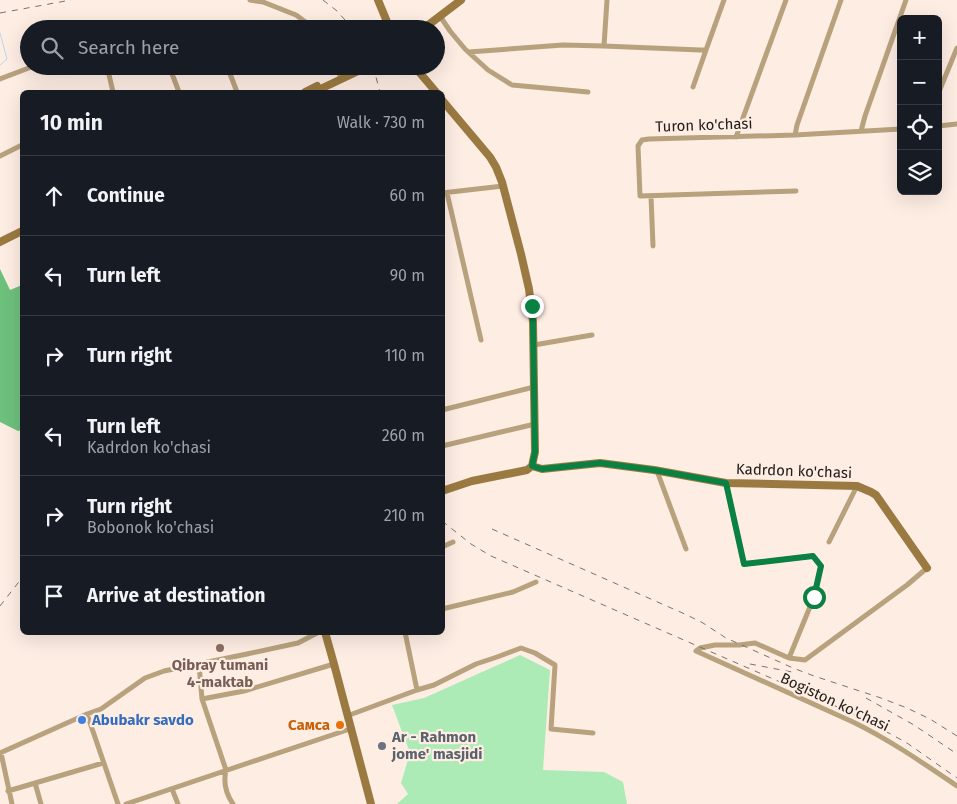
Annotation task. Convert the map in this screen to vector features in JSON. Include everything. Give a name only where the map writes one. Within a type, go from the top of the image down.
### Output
[{"type":"main road","points":[[378,0],[386,20]]},
{"type":"main road","points":[[441,18],[461,0]]},
{"type":"main road","points":[[438,20],[466,0]]},
{"type":"main road","points":[[318,90],[351,75]]},
{"type":"main road","points":[[422,75],[434,90]]},
{"type":"main road","points":[[309,90],[340,76]]},
{"type":"main road","points":[[445,104],[490,157],[503,186],[529,288],[534,345],[535,424],[535,452],[532,466],[525,471],[472,481],[445,490]]},
{"type":"main road","points":[[0,243],[20,233]]},
{"type":"main road","name":"Kadrdon ko'chasi","points":[[532,466],[542,469],[600,463],[657,470],[726,483],[857,486],[876,496],[927,568]]},
{"type":"main road","points":[[326,635],[371,804]]},
{"type":"street","points":[[250,0],[263,2],[296,15],[303,20]]},
{"type":"street","points":[[604,46],[607,0]]},
{"type":"street","points":[[693,87],[724,0]]},
{"type":"street","points":[[736,136],[786,0]]},
{"type":"street","points":[[795,135],[841,0]]},
{"type":"street","points":[[860,131],[906,0]]},
{"type":"street","points":[[445,24],[465,49],[488,70],[512,85],[588,92]]},
{"type":"street","points":[[469,52],[563,45],[706,50]]},
{"type":"street","points":[[942,84],[957,48]]},
{"type":"street","points":[[0,79],[20,71]]},
{"type":"street","points":[[109,75],[113,90]]},
{"type":"street","points":[[172,75],[178,90]]},
{"type":"street","points":[[230,75],[235,90]]},
{"type":"street","points":[[942,126],[957,124]]},
{"type":"street","name":"Turon ko'chasi","points":[[651,196],[640,196],[638,146],[642,140],[795,135],[897,128]]},
{"type":"street","points":[[0,156],[20,146]]},
{"type":"street","points":[[481,340],[445,193],[503,186]]},
{"type":"street","points":[[653,246],[651,196],[796,190]]},
{"type":"street","points":[[534,345],[592,335]]},
{"type":"street","points":[[445,409],[534,387]]},
{"type":"street","points":[[445,445],[535,424]]},
{"type":"street","points":[[657,470],[686,548]]},
{"type":"street","points":[[726,483],[744,564],[813,556],[821,566],[814,597],[789,658],[805,660],[907,585],[927,568]]},
{"type":"street","points":[[829,542],[857,486]]},
{"type":"street","points":[[445,546],[453,542]]},
{"type":"street","points":[[445,608],[513,592],[536,582]]},
{"type":"street","points":[[12,804],[1,753],[101,709],[145,678],[155,674],[298,642],[313,635]]},
{"type":"street","points":[[406,635],[417,690]]},
{"type":"street","name":"Bogiston ko'chasi","points":[[789,658],[755,643],[715,645],[700,648],[696,652],[879,735],[957,786]]},
{"type":"street","points":[[347,716],[417,690],[434,686],[476,664],[521,648],[535,653],[555,665],[551,729],[593,732]]},
{"type":"street","points":[[199,664],[202,699],[226,770],[224,781],[229,798],[233,804]]},
{"type":"street","points":[[202,699],[244,691],[334,664]]},
{"type":"street","points":[[87,714],[118,804]]},
{"type":"street","points":[[126,804],[350,729]]},
{"type":"street","points":[[8,791],[103,763]]},
{"type":"street","points":[[35,783],[41,804]]},
{"type":"street","points":[[172,789],[178,804]]},
{"type":"green space","points":[[0,269],[10,290],[20,286],[20,430],[0,422]]},
{"type":"green space","points":[[520,655],[550,670],[543,770],[604,772],[623,782],[627,804],[397,804],[408,794],[401,783],[410,753],[392,705],[424,698]]},
{"type":"waterway","points":[[0,33],[7,59],[0,65]]},
{"type":"railway","points":[[0,13],[71,0]]},
{"type":"railway","points":[[323,0],[345,20]]},
{"type":"railway","points":[[375,75],[379,90]]},
{"type":"railway","points":[[445,523],[471,544],[491,556],[849,712],[907,743],[957,778]]},
{"type":"railway","points":[[492,529],[687,615],[726,638],[793,668],[907,708],[930,719],[957,736]]},
{"type":"railway","points":[[0,606],[20,581]]},
{"type":"railway","points":[[750,664],[792,672]]},
{"type":"railway","points":[[866,698],[914,725],[957,754]]},
{"type":"place","name":"Qibray tumani 4-maktab","points":[[220,648]]},
{"type":"place","name":"Abubakr savdo","points":[[82,720]]},
{"type":"place","name":"Самса","points":[[340,725]]},
{"type":"place","name":"Ar - Rahmon jome' masjidi","points":[[382,746]]},
{"type":"route","points":[[532,306],[535,452],[532,466],[542,469],[600,463],[654,470],[726,483],[744,564],[813,556],[821,566],[814,597]]}]
